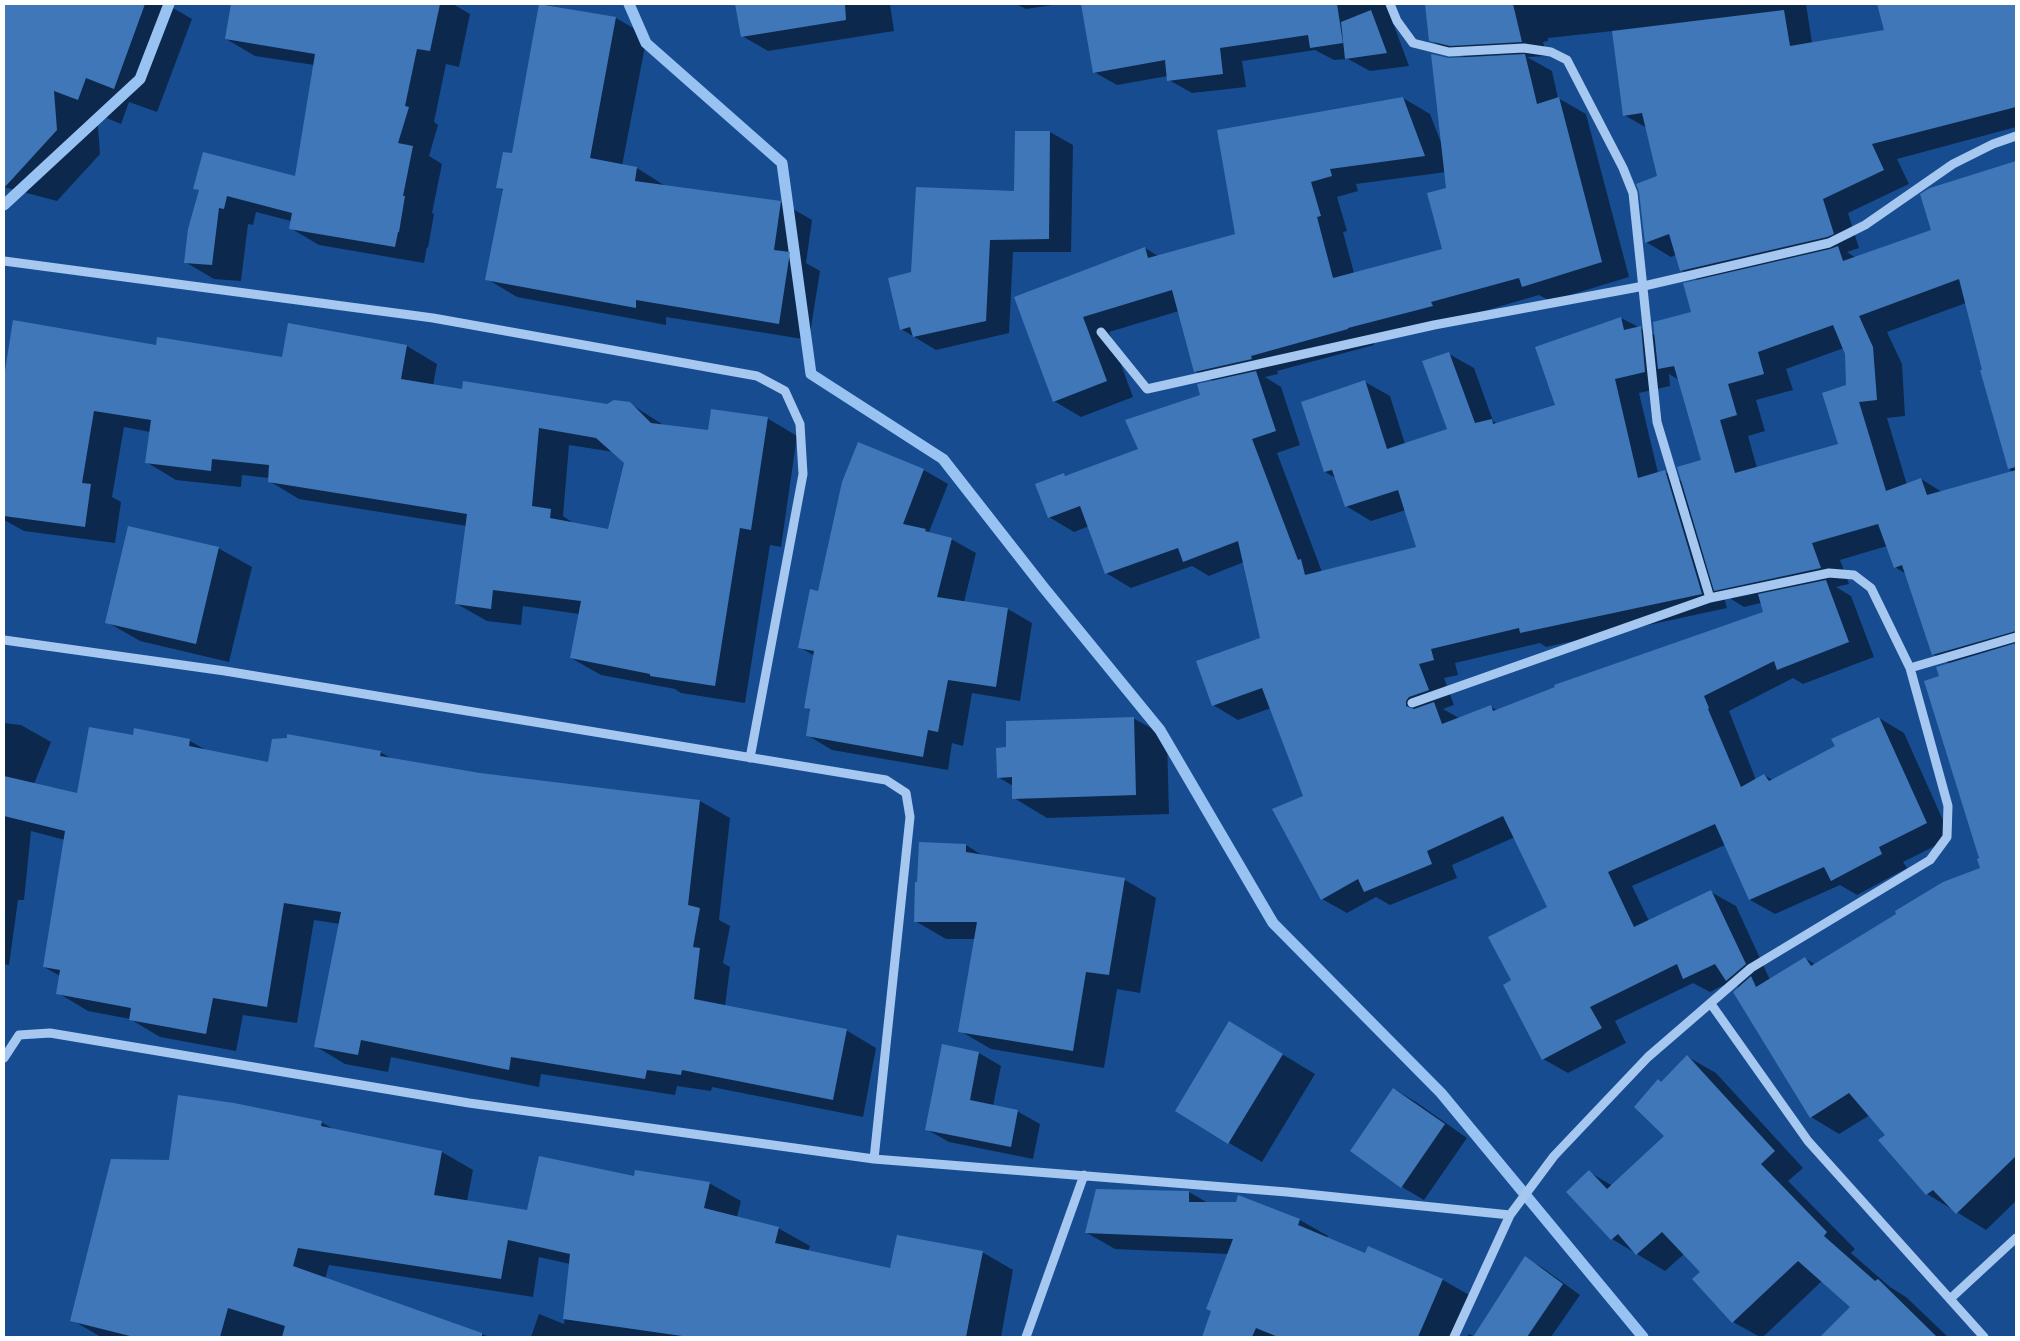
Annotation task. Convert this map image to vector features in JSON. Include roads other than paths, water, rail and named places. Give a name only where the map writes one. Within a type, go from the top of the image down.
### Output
[{"type":"street","points":[[1390,4],[1397,21],[1413,43],[1449,52],[1524,48],[1551,52],[1567,60],[1623,168],[1633,194],[1657,422],[1710,598]]},
{"type":"street","points":[[1101,332],[1146,390],[1434,325],[1644,286],[1829,243],[1865,225],[1953,164],[1992,144],[2016,136]]},
{"type":"street","points":[[4,261],[433,318],[757,376],[785,391],[800,424],[803,474],[750,758]]},
{"type":"street","points":[[1412,703],[1710,598],[1830,573],[1854,575],[1871,588],[1910,668],[1948,806],[1947,837],[1930,860],[1751,968],[1648,1058],[1554,1156],[1510,1214],[1454,1337]]},
{"type":"street","points":[[1910,668],[2016,637]]},
{"type":"street","points":[[4,640],[225,671],[886,780],[906,793],[910,817],[874,1159]]},
{"type":"street","points":[[1711,1004],[1808,1141],[1984,1337]]},
{"type":"street","points":[[4,1058],[19,1035],[50,1033],[469,1102],[874,1159],[1287,1192],[1510,1214]]},
{"type":"street","points":[[1026,1337],[1084,1175]]},
{"type":"street","points":[[1950,1299],[2016,1238]]},
{"type":"waterway","points":[[4,205],[140,79],[169,4]]},
{"type":"waterway","points":[[629,4],[646,43],[782,163],[811,374],[943,459],[1044,588],[1160,730],[1273,923],[1441,1093],[1643,1337]]}]
